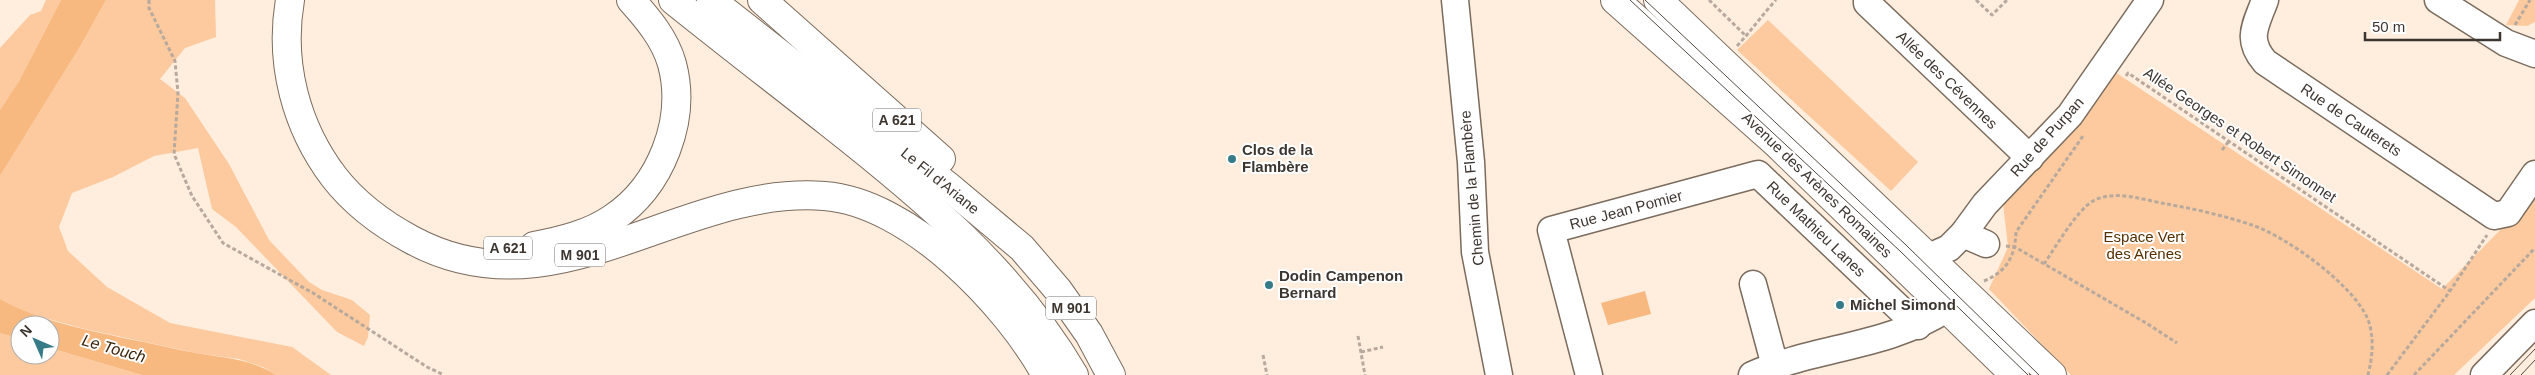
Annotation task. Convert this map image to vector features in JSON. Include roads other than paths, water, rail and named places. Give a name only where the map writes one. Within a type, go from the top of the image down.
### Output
[{"type":"main road","name":"M 901","points":[[290,0],[287,18],[289,69],[298,114],[319,157],[346,193],[386,226],[430,250],[474,263],[518,266],[566,259],[623,243],[707,211],[752,200],[796,196],[826,196],[854,202],[884,213],[916,232],[998,306],[1021,334],[1046,375]]},
{"type":"main road","name":"A 621","points":[[307,0],[304,29],[312,102],[342,161],[372,195],[413,225],[459,242],[484,247],[520,249],[566,240],[612,219],[633,202],[652,179],[665,154],[673,129],[676,91],[672,64],[653,26],[631,0]]},
{"type":"main road","name":"Le Fil d'Ariane","points":[[673,0],[939,213],[994,266],[1042,325],[1074,375]]},
{"type":"main road","name":"Le Fil d'Ariane","points":[[711,0],[948,186],[1022,248],[1058,290],[1089,334],[1111,375]]},
{"type":"main road","name":"A 621","points":[[762,0],[1010,223],[1022,248]]},
{"type":"main road","name":"Avenue des Arènes Romaines","points":[[1615,0],[1776,143],[2014,375]]},
{"type":"main road","name":"Avenue des Arènes Romaines","points":[[1658,0],[1935,255],[2052,375]]},
{"type":"street","name":"Chemin de la Flambère","points":[[1455,0],[1471,162],[1475,252],[1499,375]]},
{"type":"street","name":"Allée des Cévennes","points":[[1867,0],[1867,3],[2030,158]]},
{"type":"street","name":"Rue de Purpan","points":[[1935,255],[1974,239],[1985,204],[2070,115],[2150,0]]},
{"type":"street","name":"Rue de Cauterets","points":[[2265,0],[2252,37],[2256,52],[2265,62],[2494,216],[2508,212],[2535,174]]},
{"type":"street","points":[[2438,0],[2506,43],[2534,51]]},
{"type":"street","name":"Rue Mathieu Lanes","points":[[1758,174],[1918,326]]},
{"type":"street","name":"Rue Jean Pomier","points":[[1589,375],[1552,230],[1758,174]]},
{"type":"street","points":[[1753,284],[1763,371],[1918,326],[1946,309]]},
{"type":"street","points":[[2484,375],[2535,323]]},
{"type":"water","points":[[61,0],[106,0],[81,45],[0,176],[0,110],[19,81]]},
{"type":"water","points":[[1645,291],[1651,314],[1608,325],[1601,303]]},
{"type":"water","points":[[0,299],[35,315],[10,315],[10,336],[0,333]]},
{"type":"water","name":"Le Touch","points":[[60,323],[179,350],[247,362],[276,375],[142,375],[60,351]]},
{"type":"tram line","points":[[1630,0],[1900,251],[2028,375]]},
{"type":"tram line","points":[[1645,0],[1906,245],[2039,375]]},
{"type":"tram line","points":[[2510,375],[2535,349]]},
{"type":"tram line","points":[[2521,375],[2535,360]]},
{"type":"place","name":"Clos de la Flambère","points":[[1232,159]]},
{"type":"place","name":"Dodin Campenon Bernard","points":[[1269,285]]},
{"type":"place","name":"Michel Simond","points":[[1840,305]]},
{"type":"park label","name":"Espace Vert des Arènes","points":[[2144,246]]}]
